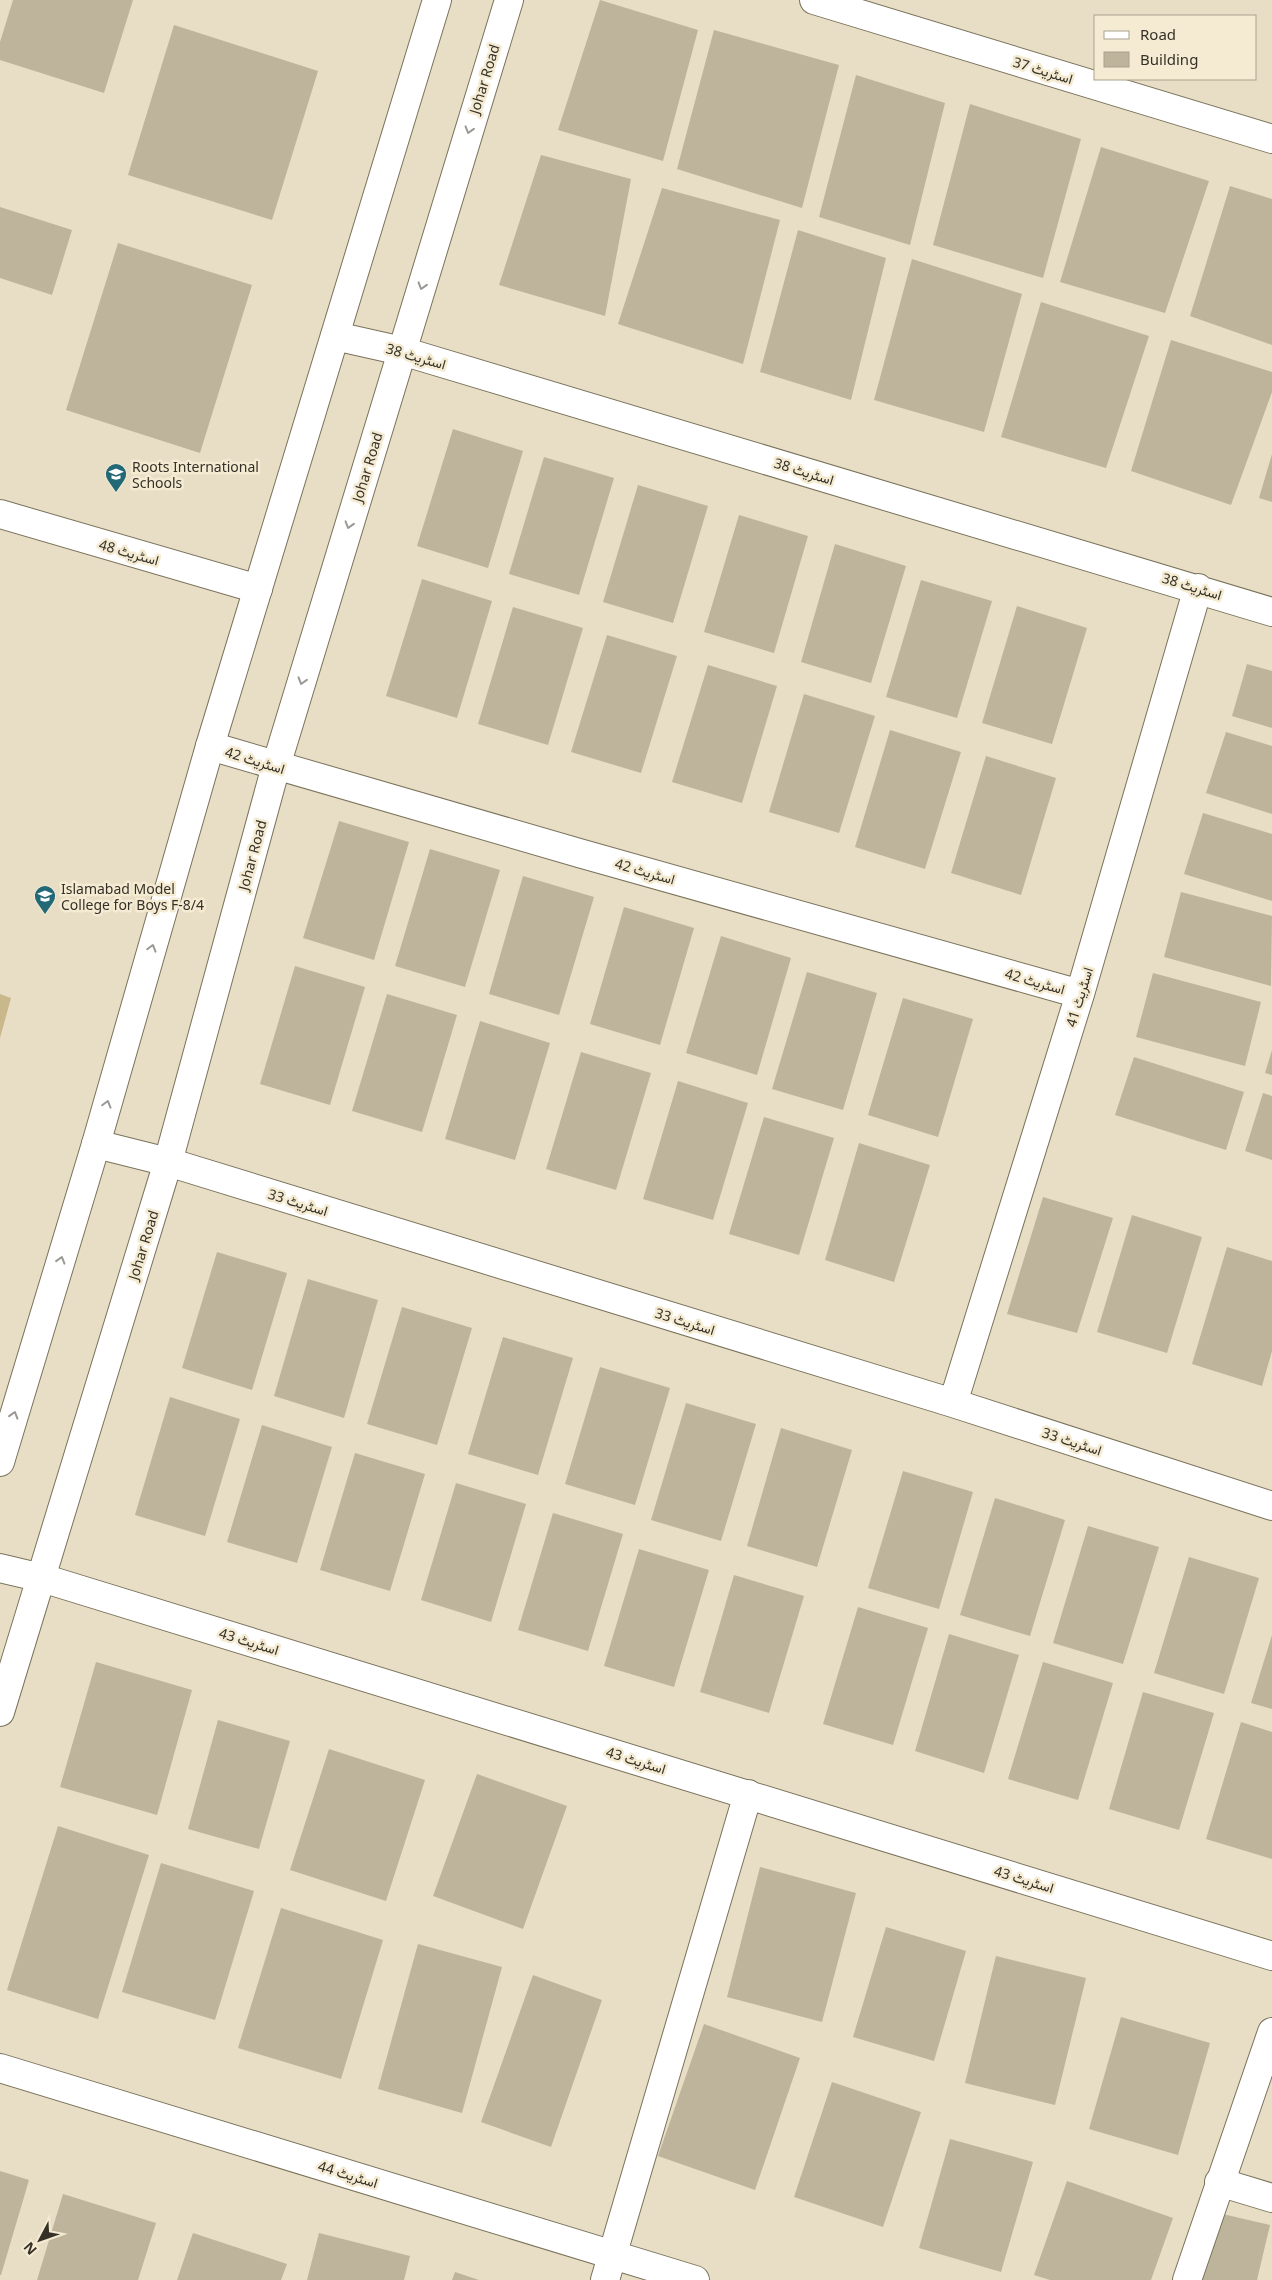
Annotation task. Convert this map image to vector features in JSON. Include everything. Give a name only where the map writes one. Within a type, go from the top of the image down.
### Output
[{"type":"street","points":[[0,1462],[96,1144],[210,746],[437,0]]},
{"type":"street","name":"Johar Road","points":[[0,1712],[168,1162],[276,766],[508,0]]},
{"type":"street","name":"اسٹریٹ 37","points":[[814,0],[1272,139]]},
{"type":"street","name":"اسٹریٹ 38","points":[[335,336],[402,352],[1198,588],[1272,612]]},
{"type":"street","name":"اسٹریٹ 48","points":[[0,514],[258,589]]},
{"type":"street","name":"اسٹریٹ 41","points":[[953,1404],[1080,994],[1198,588]]},
{"type":"street","name":"اسٹریٹ 42","points":[[210,746],[1080,994]]},
{"type":"street","name":"اسٹریٹ 33","points":[[96,1144],[168,1162],[953,1404],[1272,1506]]},
{"type":"street","name":"اسٹریٹ 43","points":[[0,1568],[42,1578],[1272,1956]]},
{"type":"street","points":[[609,2268],[748,1794]]},
{"type":"street","points":[[1187,2280],[1219,2182],[1272,2032]]},
{"type":"street","name":"اسٹریٹ 44","points":[[0,2068],[609,2268],[695,2280]]},
{"type":"street","points":[[1219,2182],[1272,2198]]},
{"type":"shaded area","points":[[0,994],[11,998],[0,1038]]},
{"type":"building","points":[[13,0],[133,0],[104,93],[0,60],[0,42]]},
{"type":"building","points":[[600,0],[698,30],[663,161],[558,130]]},
{"type":"building","points":[[174,25],[318,71],[272,220],[128,175]]},
{"type":"building","points":[[714,30],[839,65],[802,208],[677,169]]},
{"type":"building","points":[[856,75],[945,103],[910,245],[819,217]]},
{"type":"building","points":[[970,104],[1081,139],[1043,278],[933,245]]},
{"type":"building","points":[[1101,147],[1209,181],[1165,313],[1060,282]]},
{"type":"building","points":[[541,155],[631,179],[605,316],[499,285]]},
{"type":"building","points":[[1230,186],[1272,199],[1272,345],[1190,316]]},
{"type":"building","points":[[662,188],[780,220],[743,364],[618,324]]},
{"type":"building","points":[[0,207],[72,230],[52,295],[0,278]]},
{"type":"building","points":[[798,230],[886,258],[851,400],[760,372]]},
{"type":"building","points":[[118,243],[252,285],[200,453],[66,410]]},
{"type":"building","points":[[912,259],[1022,294],[984,432],[874,400]]},
{"type":"building","points":[[1041,302],[1149,336],[1106,468],[1001,437]]},
{"type":"building","points":[[1171,340],[1272,372],[1272,392],[1231,505],[1131,471]]},
{"type":"building","points":[[453,429],[523,451],[488,568],[417,546]]},
{"type":"building","points":[[1272,454],[1272,502],[1259,498]]},
{"type":"building","points":[[544,457],[614,478],[579,595],[509,574]]},
{"type":"building","points":[[638,485],[708,506],[673,623],[603,602]]},
{"type":"building","points":[[739,515],[808,536],[774,653],[704,632]]},
{"type":"building","points":[[835,544],[906,566],[871,683],[801,662]]},
{"type":"building","points":[[422,579],[492,601],[457,718],[386,696]]},
{"type":"building","points":[[921,580],[992,601],[957,718],[886,697]]},
{"type":"building","points":[[1017,606],[1087,628],[1052,744],[982,723]]},
{"type":"building","points":[[513,607],[583,628],[548,745],[478,724]]},
{"type":"building","points":[[607,635],[677,656],[641,773],[571,752]]},
{"type":"building","points":[[1247,664],[1272,671],[1272,728],[1232,716]]},
{"type":"building","points":[[708,665],[777,686],[742,803],[672,782]]},
{"type":"building","points":[[804,694],[875,716],[839,833],[769,812]]},
{"type":"building","points":[[890,730],[961,752],[925,869],[855,847]]},
{"type":"building","points":[[1226,732],[1272,746],[1272,814],[1206,793]]},
{"type":"building","points":[[986,756],[1056,778],[1021,895],[951,873]]},
{"type":"building","points":[[1203,813],[1272,834],[1272,901],[1184,874]]},
{"type":"building","points":[[339,821],[409,842],[374,960],[303,938]]},
{"type":"building","points":[[430,849],[500,870],[465,987],[395,966]]},
{"type":"building","points":[[523,876],[594,897],[559,1015],[489,994]]},
{"type":"building","points":[[1181,892],[1272,916],[1271,986],[1164,957]]},
{"type":"building","points":[[624,907],[694,928],[660,1045],[590,1024]]},
{"type":"building","points":[[721,936],[791,958],[757,1075],[686,1053]]},
{"type":"building","points":[[295,966],[365,987],[330,1105],[260,1084]]},
{"type":"building","points":[[807,972],[877,993],[843,1110],[772,1089]]},
{"type":"building","points":[[1153,973],[1261,1002],[1245,1066],[1136,1037]]},
{"type":"building","points":[[387,994],[457,1015],[422,1132],[352,1111]]},
{"type":"building","points":[[903,998],[973,1019],[938,1137],[868,1115]]},
{"type":"building","points":[[480,1021],[550,1043],[515,1160],[445,1139]]},
{"type":"building","points":[[1272,1050],[1272,1075],[1265,1073]]},
{"type":"building","points":[[581,1052],[651,1073],[616,1190],[546,1169]]},
{"type":"building","points":[[1134,1057],[1244,1092],[1226,1150],[1115,1115]]},
{"type":"building","points":[[678,1081],[748,1103],[713,1220],[643,1199]]},
{"type":"building","points":[[1263,1093],[1272,1096],[1272,1160],[1245,1151]]},
{"type":"building","points":[[764,1117],[834,1138],[799,1255],[729,1234]]},
{"type":"building","points":[[859,1143],[930,1165],[894,1282],[825,1260]]},
{"type":"building","points":[[1043,1197],[1113,1218],[1077,1333],[1007,1314]]},
{"type":"building","points":[[1132,1215],[1202,1237],[1167,1353],[1097,1332]]},
{"type":"building","points":[[1227,1247],[1272,1261],[1272,1351],[1262,1386],[1192,1364]]},
{"type":"building","points":[[217,1252],[287,1273],[252,1390],[182,1368]]},
{"type":"building","points":[[308,1279],[378,1300],[344,1418],[274,1396]]},
{"type":"building","points":[[402,1307],[472,1328],[437,1445],[367,1424]]},
{"type":"building","points":[[503,1337],[573,1358],[538,1475],[468,1454]]},
{"type":"building","points":[[600,1367],[670,1388],[635,1505],[565,1484]]},
{"type":"building","points":[[170,1397],[240,1419],[205,1536],[135,1515]]},
{"type":"building","points":[[686,1403],[756,1424],[721,1541],[651,1520]]},
{"type":"building","points":[[262,1425],[332,1447],[297,1563],[227,1542]]},
{"type":"building","points":[[781,1428],[852,1450],[817,1567],[747,1546]]},
{"type":"building","points":[[355,1453],[425,1474],[390,1591],[320,1570]]},
{"type":"building","points":[[903,1471],[973,1492],[939,1609],[868,1588]]},
{"type":"building","points":[[456,1483],[526,1504],[491,1622],[421,1600]]},
{"type":"building","points":[[995,1498],[1065,1520],[1030,1636],[960,1615]]},
{"type":"building","points":[[553,1513],[623,1534],[588,1651],[518,1630]]},
{"type":"building","points":[[1088,1526],[1159,1547],[1123,1664],[1053,1643]]},
{"type":"building","points":[[639,1549],[709,1570],[674,1687],[604,1666]]},
{"type":"building","points":[[1189,1557],[1259,1578],[1224,1694],[1154,1673]]},
{"type":"building","points":[[734,1575],[804,1596],[769,1713],[700,1692]]},
{"type":"building","points":[[858,1607],[928,1628],[893,1745],[823,1724]]},
{"type":"building","points":[[949,1634],[1019,1655],[984,1773],[915,1751]]},
{"type":"building","points":[[1272,1635],[1272,1709],[1251,1703]]},
{"type":"building","points":[[96,1662],[192,1690],[157,1815],[60,1787]]},
{"type":"building","points":[[1043,1662],[1113,1683],[1078,1800],[1008,1779]]},
{"type":"building","points":[[1143,1692],[1214,1713],[1179,1830],[1109,1809]]},
{"type":"building","points":[[218,1720],[290,1741],[259,1849],[188,1829]]},
{"type":"building","points":[[1241,1722],[1272,1732],[1272,1859],[1206,1839]]},
{"type":"building","points":[[329,1749],[425,1780],[386,1901],[290,1870]]},
{"type":"building","points":[[477,1774],[567,1806],[523,1929],[433,1896]]},
{"type":"building","points":[[58,1826],[149,1855],[98,2019],[7,1990]]},
{"type":"building","points":[[161,1863],[254,1891],[215,2020],[122,1992]]},
{"type":"building","points":[[760,1867],[856,1893],[822,2022],[727,1997]]},
{"type":"building","points":[[281,1908],[383,1940],[341,2079],[238,2048]]},
{"type":"building","points":[[886,1927],[966,1951],[934,2061],[853,2037]]},
{"type":"building","points":[[418,1944],[502,1967],[462,2113],[378,2089]]},
{"type":"building","points":[[996,1956],[1086,1978],[1055,2105],[965,2083]]},
{"type":"building","points":[[533,1975],[602,2000],[551,2147],[481,2122]]},
{"type":"building","points":[[1121,2017],[1210,2043],[1178,2155],[1089,2129]]},
{"type":"building","points":[[704,2024],[800,2058],[755,2190],[658,2156]]},
{"type":"building","points":[[832,2082],[921,2112],[883,2227],[794,2197]]},
{"type":"building","points":[[950,2139],[1033,2162],[1001,2272],[919,2248]]},
{"type":"building","points":[[0,2171],[29,2180],[1,2275],[0,2275]]},
{"type":"building","points":[[1067,2181],[1173,2218],[1151,2280],[1050,2280],[1034,2275]]},
{"type":"building","points":[[63,2194],[156,2223],[138,2280],[37,2280]]},
{"type":"building","points":[[1214,2212],[1270,2225],[1257,2280],[1198,2280]]},
{"type":"building","points":[[193,2233],[287,2264],[281,2280],[177,2280]]},
{"type":"building","points":[[319,2233],[410,2256],[404,2280],[307,2280]]},
{"type":"building","points":[[455,2272],[479,2280],[452,2280]]},
{"type":"place","name":"Roots International Schools","points":[[116,493]]},
{"type":"place","name":"Islamabad Model College for Boys F-8/4","points":[[45,915]]}]
